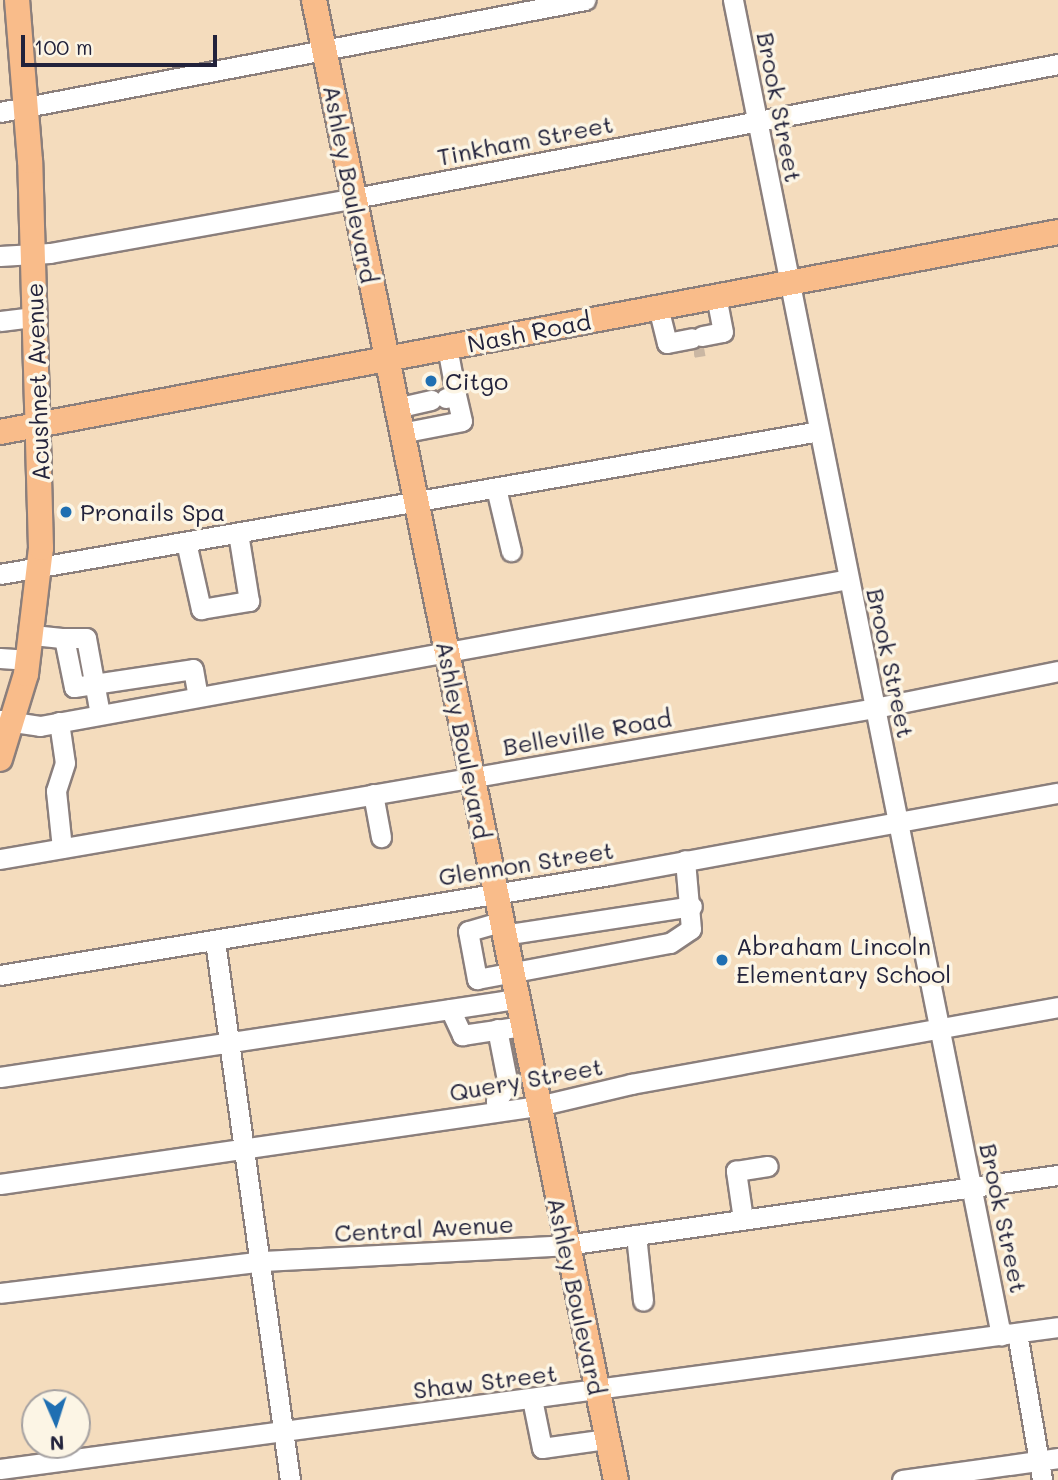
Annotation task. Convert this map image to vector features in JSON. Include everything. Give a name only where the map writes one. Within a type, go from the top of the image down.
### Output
[{"type":"main road","name":"Acushnet Avenue","points":[[0,759],[8,721],[29,660],[40,567],[39,424],[33,253],[27,107],[17,0]]},
{"type":"main road","name":"Ashley Boulevard","points":[[314,0],[516,999],[515,1034],[538,1105],[615,1480]]},
{"type":"main road","name":"Nash Road","points":[[0,432],[1058,232]]},
{"type":"street","points":[[0,112],[585,0]]},
{"type":"street","name":"Brook Street","points":[[733,0],[972,1189],[1046,1466]]},
{"type":"street","name":"Tinkham Street","points":[[0,256],[33,253],[355,198],[1058,64]]},
{"type":"street","points":[[658,307],[667,343],[723,332],[716,296]]},
{"type":"street","points":[[0,321],[35,317]]},
{"type":"street","points":[[401,433],[462,421],[444,398],[447,347]]},
{"type":"street","points":[[396,408],[444,398]]},
{"type":"street","points":[[0,574],[819,431]]},
{"type":"street","points":[[496,488],[511,551]]},
{"type":"street","points":[[186,542],[201,609],[249,601],[238,533]]},
{"type":"street","points":[[8,721],[40,726],[849,579]]},
{"type":"street","points":[[33,635],[64,638],[72,686],[95,686],[193,669],[198,696]]},
{"type":"street","points":[[0,658],[29,660]]},
{"type":"street","name":"Belleville Road","points":[[0,859],[875,708],[1058,670]]},
{"type":"street","points":[[95,686],[100,714]]},
{"type":"street","points":[[59,722],[65,763],[56,791],[62,848]]},
{"type":"street","name":"Glennon Street","points":[[0,975],[900,825],[1058,793]]},
{"type":"street","points":[[373,794],[381,837]]},
{"type":"street","points":[[477,979],[670,943],[691,929],[692,906],[685,860]]},
{"type":"street","points":[[482,1004],[468,930],[501,929],[692,906]]},
{"type":"street","points":[[215,941],[263,1261],[290,1480]]},
{"type":"street","points":[[0,1077],[516,999]]},
{"type":"street","name":"Query Street","points":[[0,1184],[538,1105],[631,1084],[942,1032],[1058,1007]]},
{"type":"street","points":[[450,1009],[462,1035],[515,1034]]},
{"type":"street","points":[[498,1111],[496,1101],[508,1085],[502,1053],[515,1034]]},
{"type":"street","points":[[743,1219],[736,1171],[768,1166]]},
{"type":"street","name":"Central Avenue","points":[[0,1293],[263,1261],[566,1245],[1058,1175]]},
{"type":"street","points":[[636,1235],[643,1301]]},
{"type":"street","name":"Shaw Street","points":[[0,1469],[597,1391],[1058,1327]]},
{"type":"street","points":[[532,1399],[542,1448],[607,1439]]},
{"type":"street","points":[[902,1480],[1046,1466]]},
{"type":"tunnel","points":[[693,348],[704,346]]},
{"type":"place","name":"Citgo","points":[[431,381]]},
{"type":"place","name":"Pronails Spa","points":[[66,512]]},
{"type":"place","name":"Abraham Lincoln Elementary School","points":[[722,960]]}]
